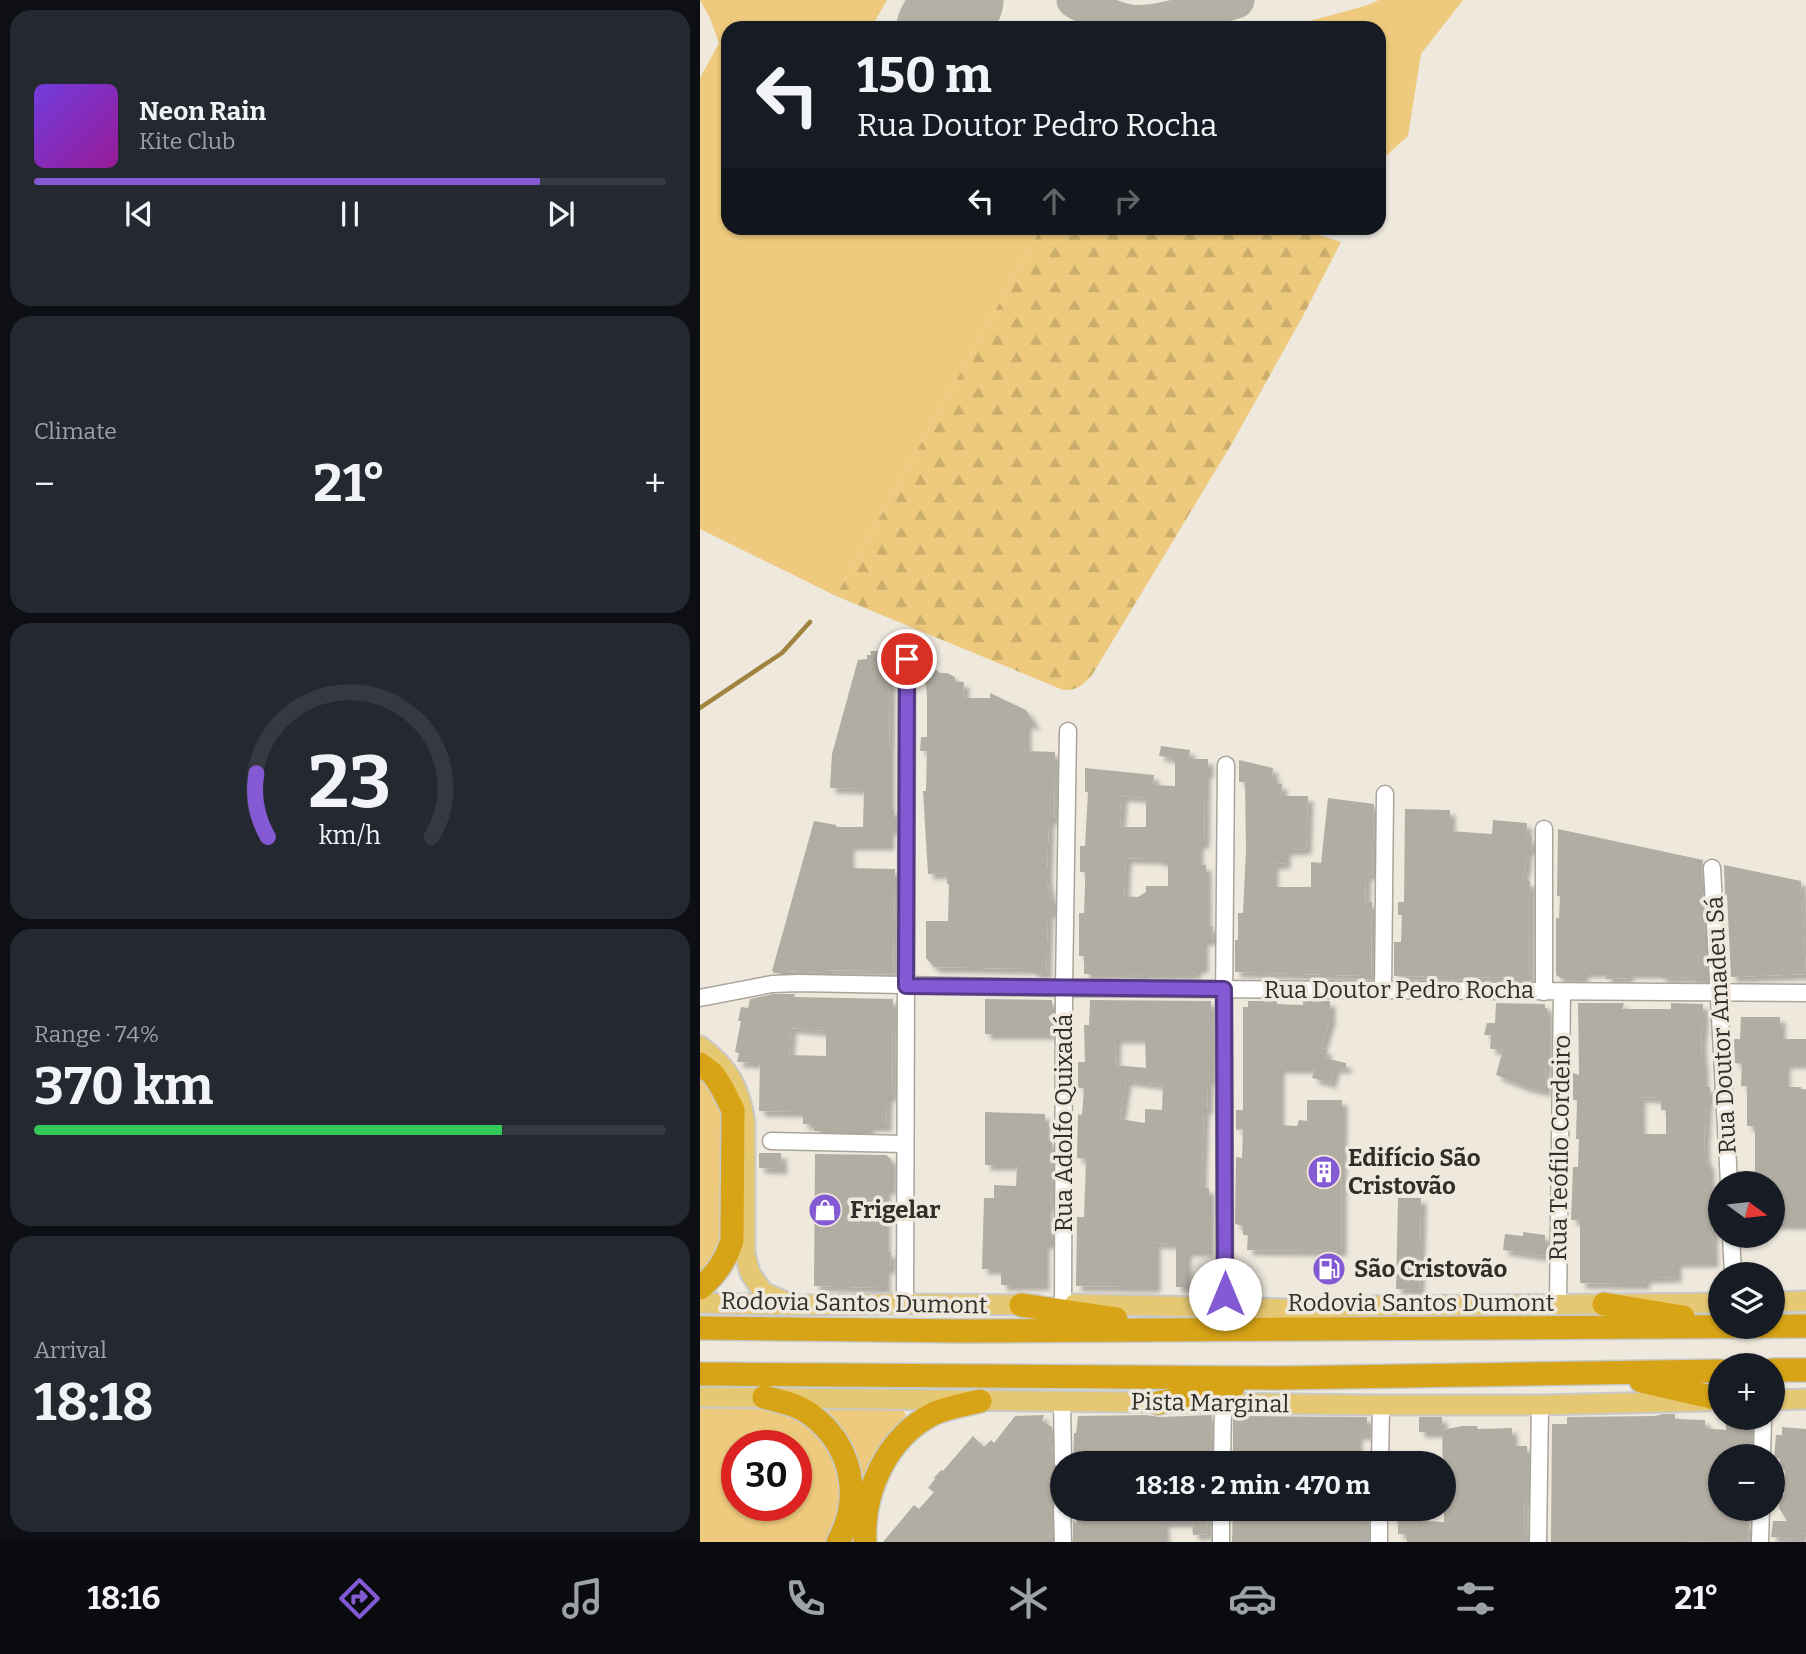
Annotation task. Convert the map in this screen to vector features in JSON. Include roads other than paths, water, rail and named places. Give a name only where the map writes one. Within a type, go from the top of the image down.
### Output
[{"type":"highway","points":[[700,1064],[713,1074],[733,1110],[732,1240],[720,1269],[700,1288]]},
{"type":"highway","points":[[1604,1304],[1708,1321]]},
{"type":"highway","points":[[1021,1305],[1192,1330]]},
{"type":"highway","name":"Rodovia Santos Dumont","points":[[1785,1326],[1806,1326]]},
{"type":"highway","name":"Rodovia Santos Dumont","points":[[700,1328],[964,1331],[1708,1327]]},
{"type":"highway","points":[[1785,1370],[1806,1370]]},
{"type":"highway","points":[[700,1374],[1279,1378],[1708,1371]]},
{"type":"highway","points":[[1604,1372],[1708,1397]]},
{"type":"highway","points":[[1158,1403],[1279,1378]]},
{"type":"highway","points":[[764,1397],[808,1413],[839,1445],[850,1469],[851,1499],[845,1530],[838,1542]]},
{"type":"highway","points":[[865,1542],[864,1528],[871,1495],[891,1449],[930,1415],[980,1401]]},
{"type":"main road","points":[[700,1046],[720,1062],[730,1075],[742,1102],[745,1122],[745,1254],[750,1273],[763,1292],[793,1306]]},
{"type":"main road","points":[[1785,1302],[1806,1301]]},
{"type":"main road","points":[[700,1303],[793,1306],[1063,1304],[1293,1309],[1708,1303]]},
{"type":"main road","name":"Pista Marginal","points":[[700,1396],[1381,1405],[1540,1405],[1708,1400]]},
{"type":"main road","points":[[1785,1399],[1806,1399]]},
{"type":"street","points":[[905,1304],[907,659]]},
{"type":"street","name":"Rua Adolfo Quixadá","points":[[1063,1304],[1068,731]]},
{"type":"street","points":[[1225,1308],[1226,765]]},
{"type":"street","points":[[1384,991],[1385,794]]},
{"type":"street","points":[[1544,828],[1544,992]]},
{"type":"street","name":"Rua Doutor Amadeu Sá","points":[[1712,868],[1728,1171]]},
{"type":"street","name":"Rua Doutor Pedro Rocha","points":[[700,998],[772,984],[799,983],[1064,988],[1806,993]]},
{"type":"street","name":"Rua Teófilo Cordeiro","points":[[1558,1304],[1562,992]]},
{"type":"street","points":[[771,1142],[905,1144]]},
{"type":"street","points":[[1062,1402],[1063,1451]]},
{"type":"street","points":[[1222,1451],[1223,1403]]},
{"type":"street","points":[[1380,1451],[1381,1405]]},
{"type":"street","points":[[1538,1542],[1540,1405]]},
{"type":"street","points":[[1062,1521],[1063,1542]]},
{"type":"street","points":[[1221,1521],[1221,1542]]},
{"type":"street","points":[[1379,1521],[1379,1542]]},
{"type":"street","points":[[1760,1542],[1761,1521]]},
{"type":"waterway","points":[[700,708],[782,653],[810,622]]},
{"type":"place","name":"Edifício São Cristovão","points":[[1324,1172]]},
{"type":"place","name":"Frigelar","points":[[825,1210]]},
{"type":"place","name":"São Cristovão","points":[[1329,1269]]}]
